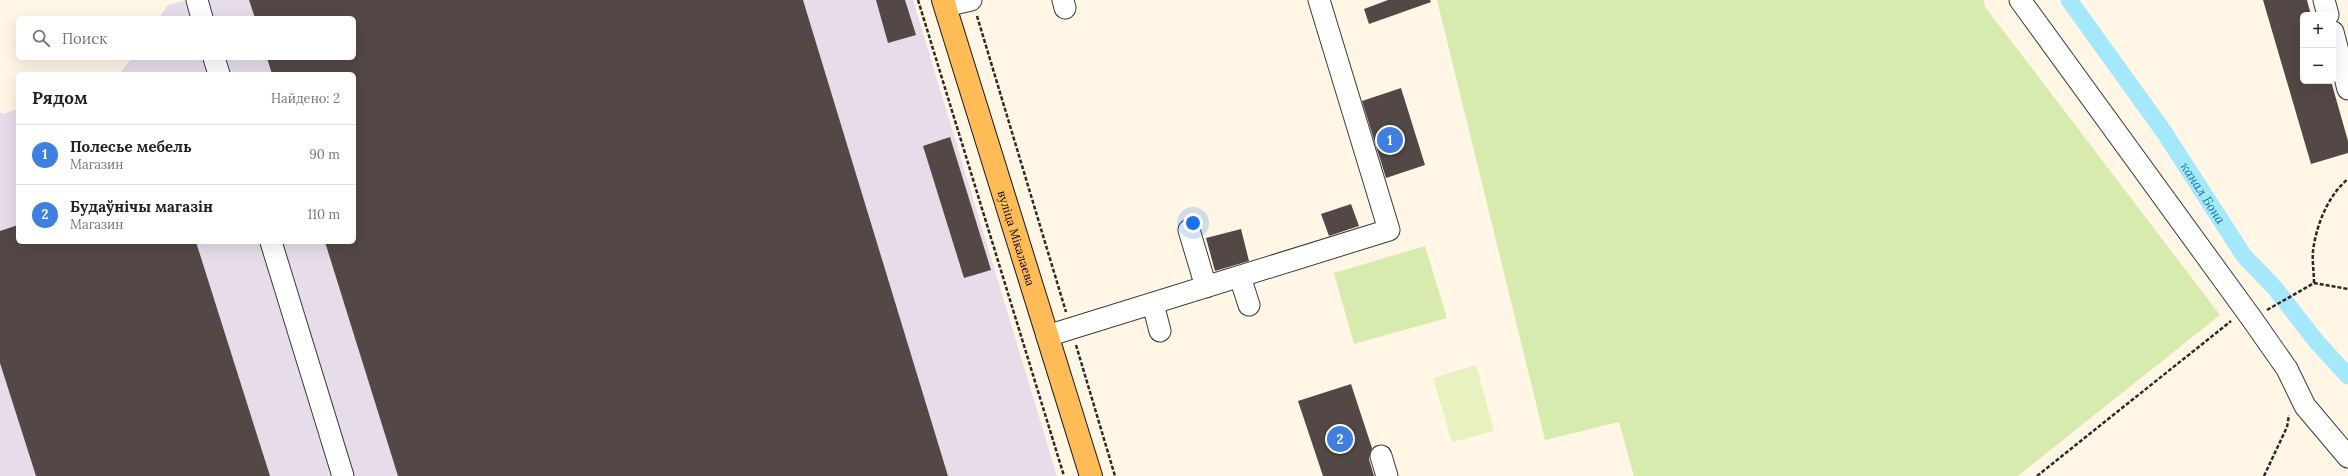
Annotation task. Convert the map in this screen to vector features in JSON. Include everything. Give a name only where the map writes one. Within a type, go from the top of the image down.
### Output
[{"type":"main road","name":"вуліца Мікалаева","points":[[944,3],[1091,476]]},
{"type":"lane","points":[[197,0],[201,16]]},
{"type":"lane","points":[[1047,336],[1388,230],[1319,0]]},
{"type":"lane","points":[[2020,0],[2252,318],[2287,369],[2305,406],[2348,457]]},
{"type":"lane","points":[[2324,0],[2327,12]]},
{"type":"lane","points":[[944,3],[974,8]]},
{"type":"lane","points":[[2336,43],[2348,89]]},
{"type":"lane","points":[[215,60],[218,72]]},
{"type":"lane","points":[[1190,230],[1206,287]]},
{"type":"lane","points":[[272,244],[342,476]]},
{"type":"lane","points":[[1240,277],[1249,305]]},
{"type":"lane","points":[[1152,304],[1160,331]]},
{"type":"lane","points":[[1381,456],[1387,476]]},
{"type":"path","points":[[918,0],[1064,476]]},
{"type":"path","points":[[974,8],[1115,476]]},
{"type":"path","points":[[2314,283],[2313,251],[2323,215],[2341,185],[2348,179]]},
{"type":"path","points":[[2037,476],[2233,319],[2252,318],[2301,292],[2314,283],[2348,289]]},
{"type":"path","points":[[2264,476],[2287,427],[2290,414]]},
{"type":"shaded area","points":[[187,0],[913,0],[1057,476],[0,476],[0,112],[3,114],[16,110],[16,244],[356,244],[356,72],[121,72],[130,60],[356,60],[356,16],[160,16],[168,5]]},
{"type":"green space","points":[[1437,0],[1983,0],[1986,8],[2220,315],[2018,476],[1634,476],[1619,422],[1545,440]]},
{"type":"green space","points":[[1425,246],[1447,318],[1354,344],[1334,273]]},
{"type":"green space","points":[[1476,365],[1494,431],[1452,442],[1433,378]]},
{"type":"building","points":[[249,0],[803,0],[948,476],[398,476],[326,244],[356,244],[356,72],[271,72],[268,60],[356,60],[356,16],[254,16]]},
{"type":"building","points":[[876,0],[905,0],[916,35],[888,43]]},
{"type":"building","points":[[1388,0],[1430,0],[1431,2],[1369,24],[1364,9]]},
{"type":"building","points":[[2263,0],[2307,0],[2310,12],[2300,12],[2300,84],[2332,84],[2348,141],[2348,153],[2311,164]]},
{"type":"building","points":[[1401,88],[1425,165],[1386,178],[1362,101]]},
{"type":"building","points":[[950,137],[991,270],[964,278],[923,146]]},
{"type":"building","points":[[1351,204],[1359,226],[1329,236],[1321,214]]},
{"type":"building","points":[[16,226],[16,244],[197,244],[270,476],[36,476],[0,363],[0,231]]},
{"type":"building","points":[[1241,229],[1249,261],[1215,271],[1206,238]]},
{"type":"building","points":[[1351,384],[1372,448],[1369,459],[1374,476],[1323,476],[1298,401]]},
{"type":"waterway","name":"канал Бона","points":[[2069,0],[2164,132],[2244,256],[2274,287],[2316,341],[2348,376]]},
{"type":"place","name":"Полесье мебель","points":[[1390,140]]},
{"type":"place","name":"Будаўнічы магазін","points":[[1340,439]]}]
